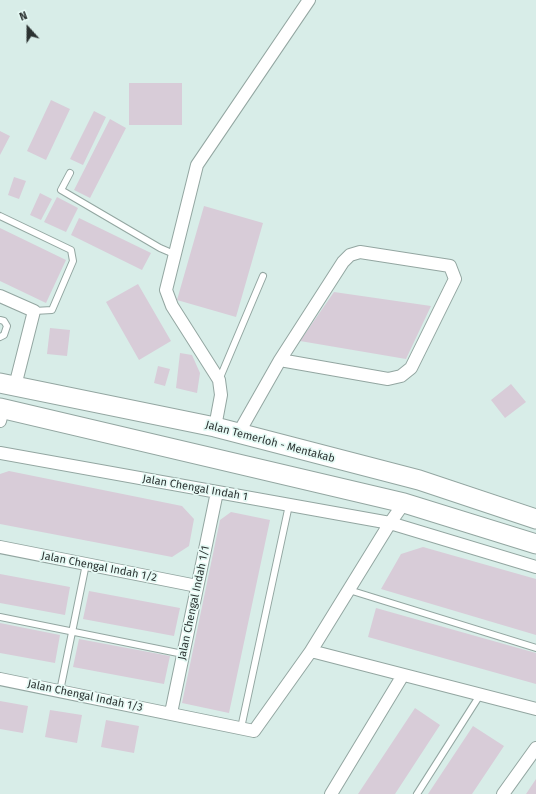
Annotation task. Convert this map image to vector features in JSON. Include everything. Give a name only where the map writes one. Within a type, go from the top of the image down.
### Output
[{"type":"main road","name":"Jalan Temerloh - Mentakab","points":[[8,384],[215,427],[419,480],[536,519]]},
{"type":"main road","points":[[1,413],[404,503],[536,544]]},
{"type":"street","points":[[215,427],[221,395],[219,380],[172,306],[166,290],[197,165],[309,0]]},
{"type":"street","points":[[238,434],[280,360],[343,262],[350,255],[360,252],[450,266],[455,279],[411,368],[401,376],[388,380],[280,360]]},
{"type":"street","points":[[0,296],[34,311],[8,384]]},
{"type":"street","name":"Jalan Chengal Indah 1","points":[[0,453],[390,523],[536,567]]},
{"type":"street","name":"Jalan Chengal Indah 1/1","points":[[171,713],[217,492]]},
{"type":"street","points":[[241,728],[254,731],[310,651],[404,503]]},
{"type":"street","name":"Jalan Chengal Indah 1/2","points":[[0,547],[198,586]]},
{"type":"street","points":[[310,651],[536,709]]},
{"type":"street","points":[[331,794],[403,675]]},
{"type":"street","name":"Jalan Chengal Indah 1/3","points":[[0,678],[241,728]]},
{"type":"street","points":[[503,794],[536,748]]},
{"type":"lane","points":[[70,173],[61,190],[160,248],[174,254]]},
{"type":"lane","points":[[0,216],[71,250],[73,261],[52,310],[34,311]]},
{"type":"lane","points":[[219,380],[263,276]]},
{"type":"lane","points":[[0,320],[4,321],[7,326],[4,335],[0,337]]},
{"type":"lane","points":[[241,728],[289,505]]},
{"type":"lane","points":[[60,691],[86,564]]},
{"type":"lane","points":[[349,590],[536,648]]},
{"type":"lane","points":[[0,617],[183,654]]},
{"type":"lane","points":[[417,794],[480,695]]},
{"type":"building","points":[[129,83],[182,83],[182,125],[129,125]]},
{"type":"building","points":[[51,100],[70,109],[46,160],[27,151]]},
{"type":"building","points":[[94,111],[106,117],[83,165],[70,159]]},
{"type":"building","points":[[110,119],[126,128],[90,198],[74,190]]},
{"type":"building","points":[[0,131],[10,136],[0,155]]},
{"type":"building","points":[[14,177],[26,181],[19,199],[8,195]]},
{"type":"building","points":[[40,193],[52,199],[41,220],[30,215]]},
{"type":"building","points":[[57,197],[78,208],[66,232],[44,222]]},
{"type":"building","points":[[204,206],[263,223],[236,317],[177,300]]},
{"type":"building","points":[[79,218],[151,253],[142,270],[71,235]]},
{"type":"building","points":[[0,228],[66,260],[46,303],[0,281]]},
{"type":"building","points":[[138,284],[171,341],[139,360],[106,302]]},
{"type":"building","points":[[334,292],[431,306],[406,359],[300,341]]},
{"type":"building","points":[[50,328],[70,330],[67,356],[47,354]]},
{"type":"building","points":[[180,353],[192,355],[200,373],[197,393],[176,388]]},
{"type":"building","points":[[158,366],[170,369],[165,386],[154,383]]},
{"type":"building","points":[[511,384],[526,402],[505,418],[491,400]]},
{"type":"building","points":[[9,471],[182,506],[194,519],[189,546],[172,557],[0,524],[0,474]]},
{"type":"building","points":[[231,512],[270,520],[229,713],[182,703],[220,520]]},
{"type":"building","points":[[423,547],[536,579],[536,635],[381,589],[401,554]]},
{"type":"building","points":[[0,574],[70,587],[65,615],[0,603]]},
{"type":"building","points":[[89,591],[180,608],[174,636],[83,619]]},
{"type":"building","points":[[376,608],[536,653],[536,684],[368,637]]},
{"type":"building","points":[[0,623],[60,635],[55,663],[0,653]]},
{"type":"building","points":[[79,639],[170,656],[164,684],[73,667]]},
{"type":"building","points":[[0,701],[28,706],[23,733],[0,729]]},
{"type":"building","points":[[415,708],[440,725],[395,794],[358,794]]},
{"type":"building","points":[[50,710],[82,715],[77,743],[45,737]]},
{"type":"building","points":[[106,720],[139,726],[134,753],[101,747]]},
{"type":"building","points":[[473,726],[504,746],[472,794],[428,794]]},
{"type":"building","points":[[536,779],[536,794],[526,794]]}]
